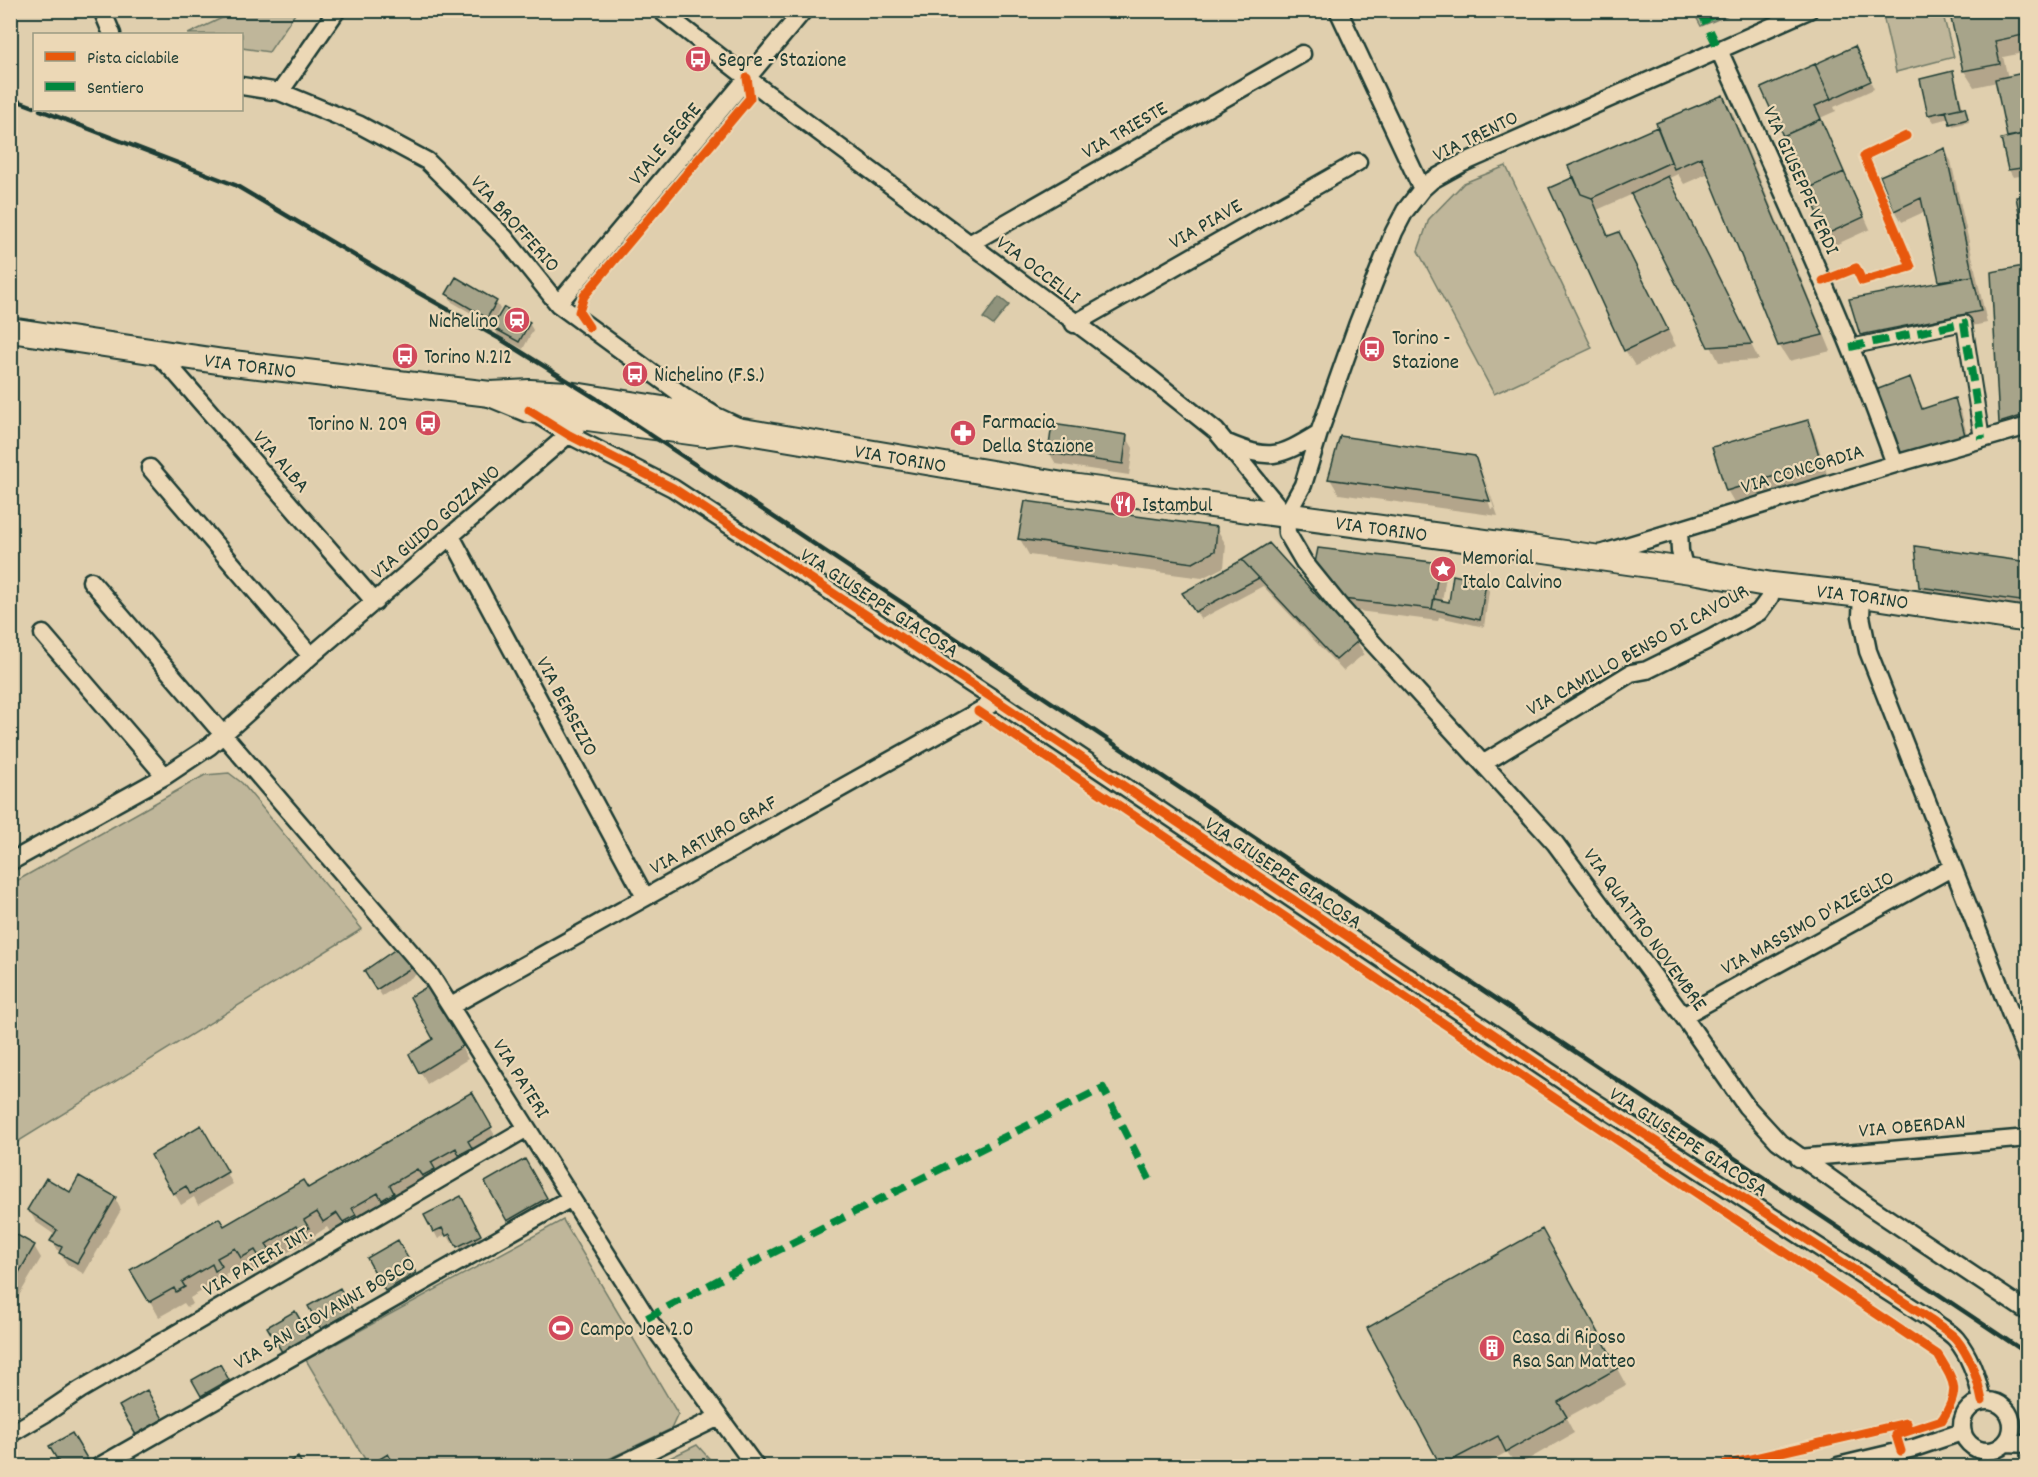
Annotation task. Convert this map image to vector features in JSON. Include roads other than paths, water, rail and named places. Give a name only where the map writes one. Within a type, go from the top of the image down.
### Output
[{"type":"main road","name":"VIA TORINO","points":[[10,330],[224,362],[490,394],[530,392],[568,394],[707,416],[737,430],[1063,485],[1685,570],[1772,585],[1862,595],[2028,620]]},
{"type":"main road","name":"VIA TORINO","points":[[490,394],[529,410],[633,422],[705,434],[737,430]]},
{"type":"street","points":[[102,10],[112,33]]},
{"type":"street","points":[[280,92],[337,10]]},
{"type":"street","name":"VIA OCCELLI","points":[[660,10],[1074,324],[1149,377],[1216,431],[1286,516]]},
{"type":"street","name":"VIALE SEGRE","points":[[558,304],[804,10]]},
{"type":"street","points":[[1338,10],[1422,189]]},
{"type":"street","name":"VIA TRENTO","points":[[1286,516],[1303,485],[1358,322],[1394,232],[1405,211],[1422,189],[1432,180],[1461,164],[1809,10]]},
{"type":"street","name":"VIA GIUSEPPE VERDI","points":[[1719,50],[1823,281],[1895,464]]},
{"type":"street","name":"VIA TRIESTE","points":[[969,244],[1302,54]]},
{"type":"street","name":"VIA BROFFERIO","points":[[243,86],[280,92],[360,125],[427,161],[505,238],[558,304],[685,397],[737,430]]},
{"type":"street","name":"VIA PIAVE","points":[[1074,324],[1358,162]]},
{"type":"street","points":[[1850,347],[1964,323],[1982,439]]},
{"type":"street","name":"VIA ALBA","points":[[154,351],[174,370],[375,602]]},
{"type":"street","name":"VIA GIUSEPPE GIACOSA","points":[[529,410],[568,435],[674,488],[997,701],[1587,1097],[1933,1321],[1955,1339],[1970,1361],[1982,1401]]},
{"type":"street","name":"VIA GUIDO GOZZANO","points":[[11,860],[165,776],[210,746],[310,656],[587,418]]},
{"type":"street","name":"VIA CONCORDIA","points":[[1590,557],[2028,426]]},
{"type":"street","points":[[1225,442],[1264,456],[1289,451],[1319,433]]},
{"type":"street","points":[[150,468],[310,656]]},
{"type":"street","name":"VIA QUATTRO NOVEMBRE","points":[[1286,516],[1287,532],[1312,572],[1342,609],[1555,843],[1683,1016],[1746,1106],[1778,1141],[1869,1206],[2028,1312]]},
{"type":"street","points":[[1679,530],[1680,551],[1685,570]]},
{"type":"street","name":"VIA BERSEZIO","points":[[451,536],[645,897]]},
{"type":"street","points":[[91,581],[223,735]]},
{"type":"street","name":"VIA CAMILLO BENSO DI CAVOUR","points":[[1484,764],[1631,673],[1647,670],[1758,612],[1770,597],[1772,585]]},
{"type":"street","points":[[1862,595],[1861,616],[1868,651],[2028,1058]]},
{"type":"street","points":[[43,634],[165,776]]},
{"type":"street","name":"VIA ARTURO GRAF","points":[[451,1006],[997,701]]},
{"type":"street","name":"VIA PATERI","points":[[223,735],[423,967],[451,1006],[647,1318],[755,1467]]},
{"type":"street","name":"VIA MASSIMO D'AZEGLIO","points":[[1683,1016],[1953,867]]},
{"type":"street","name":"VIA PATERI INT.","points":[[10,1434],[80,1390],[527,1128]]},
{"type":"street","name":"VIA OBERDAN","points":[[1800,1158],[2028,1138]]},
{"type":"street","name":"VIA SAN GIOVANNI BOSCO","points":[[100,1467],[570,1198]]},
{"type":"street","points":[[1982,1401],[2000,1404],[2011,1419],[2012,1427],[2007,1443],[1990,1452],[1972,1447],[1962,1432],[1965,1412],[1972,1405],[1982,1401]]},
{"type":"street","points":[[618,1467],[719,1417]]},
{"type":"street","points":[[2011,1419],[2028,1432]]},
{"type":"street","points":[[1838,1467],[1914,1448],[1962,1432]]},
{"type":"street","points":[[2007,1443],[2028,1444]]},
{"type":"railway","points":[[10,98],[33,107]]},
{"type":"railway","points":[[43,111],[235,185],[502,340],[597,399],[2028,1354]]},
{"type":"place","name":"Segre - Stazione","points":[[698,59]]},
{"type":"place","name":"Nichelino","points":[[517,320]]},
{"type":"place","name":"Torino - Stazione","points":[[1372,349]]},
{"type":"place","name":"Torino N.212","points":[[405,356]]},
{"type":"place","name":"Nichelino (F.S.)","points":[[635,374]]},
{"type":"place","name":"Torino N. 209","points":[[428,423]]},
{"type":"place","name":"Farmacia Della Stazione","points":[[963,433]]},
{"type":"place","name":"Istambul","points":[[1123,504]]},
{"type":"place","name":"Memorial Italo Calvino","points":[[1443,569]]},
{"type":"place","name":"Campo Joe 2.0","points":[[561,1328]]},
{"type":"place","name":"Casa di Riposo Rsa San Matteo","points":[[1492,1348]]}]
